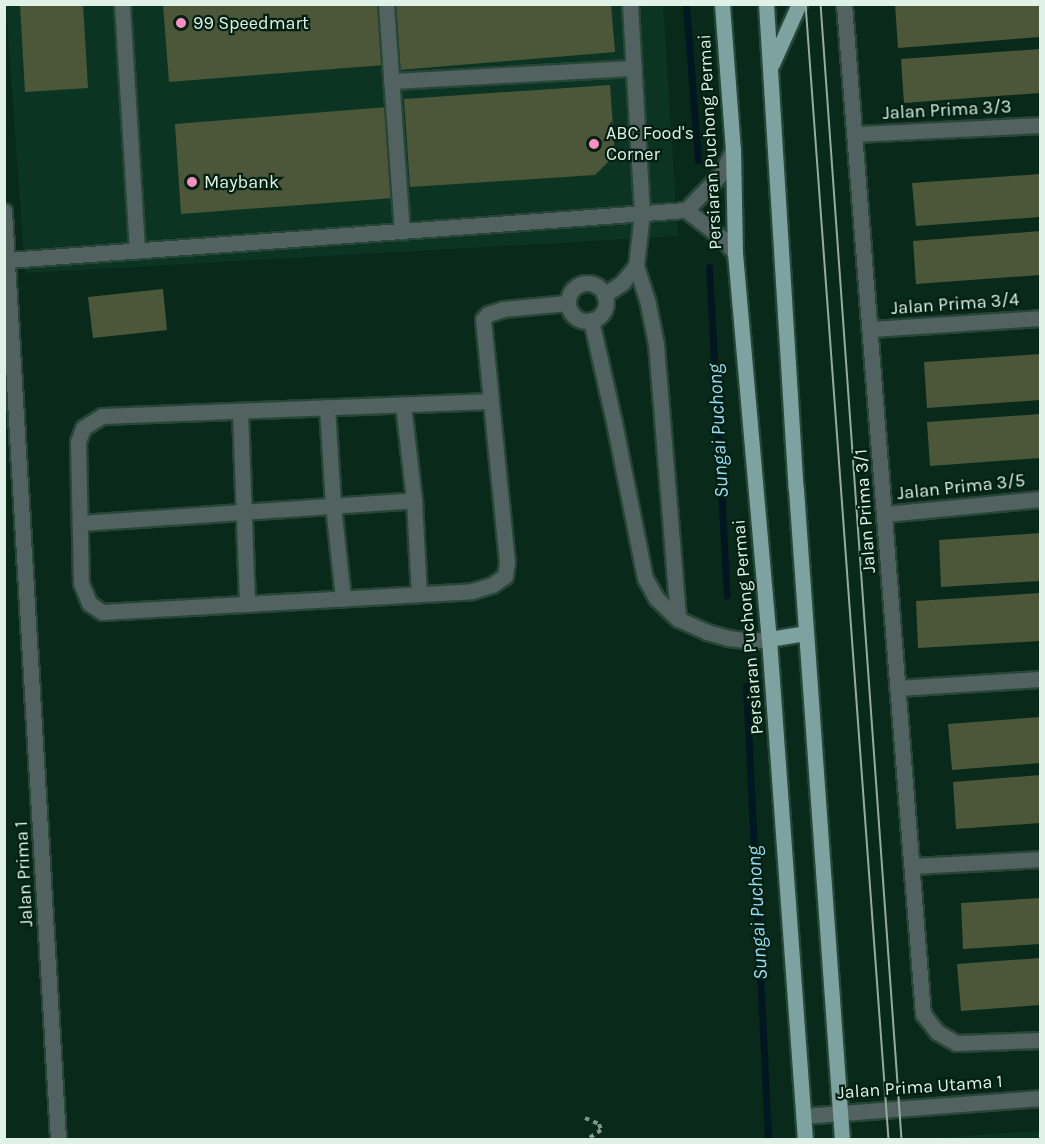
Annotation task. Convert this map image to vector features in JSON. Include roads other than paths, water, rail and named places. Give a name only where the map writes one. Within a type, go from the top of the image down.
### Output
[{"type":"main road","name":"Persiaran Puchong Permai","points":[[722,4],[733,149],[735,253],[769,639],[804,1140]]},
{"type":"main road","points":[[766,4],[806,633],[842,1140]]},
{"type":"main road","points":[[771,66],[799,4]]},
{"type":"main road","points":[[769,639],[806,633]]},
{"type":"street","points":[[122,4],[137,251]]},
{"type":"street","points":[[386,4],[402,231]]},
{"type":"street","points":[[630,4],[642,213],[636,266],[647,299],[656,344],[678,619]]},
{"type":"street","name":"Jalan Prima 3/1","points":[[844,4],[856,134],[923,1014],[937,1032],[956,1043],[1041,1040]]},
{"type":"street","points":[[391,81],[634,68]]},
{"type":"street","name":"Jalan Prima 3/3","points":[[856,134],[1041,125]]},
{"type":"street","points":[[686,210],[722,173],[733,149]]},
{"type":"street","points":[[9,260],[686,210],[723,237],[735,253]]},
{"type":"street","name":"Jalan Prima 1","points":[[4,211],[9,260],[58,1140]]},
{"type":"street","points":[[604,295],[622,284],[636,266]]},
{"type":"street","points":[[586,283],[597,286],[606,301],[601,313],[591,320],[578,319],[568,303],[575,287],[586,283]]},
{"type":"street","points":[[491,401],[102,416],[83,428],[78,442],[81,583],[89,603],[102,612],[472,591],[492,585],[505,576],[507,562],[483,319],[488,314],[503,309],[568,303]]},
{"type":"street","name":"Jalan Prima 3/4","points":[[871,328],[1041,318]]},
{"type":"street","points":[[591,320],[645,578],[656,598],[678,619],[728,638],[752,641],[769,639]]},
{"type":"street","points":[[403,405],[414,500],[419,594]]},
{"type":"street","points":[[327,407],[333,506],[343,598]]},
{"type":"street","points":[[240,411],[247,604]]},
{"type":"street","name":"Jalan Prima 3/5","points":[[885,514],[1041,499]]},
{"type":"street","points":[[80,523],[414,500]]},
{"type":"street","points":[[897,688],[1041,679]]},
{"type":"street","points":[[912,866],[1041,860]]},
{"type":"street","name":"Jalan Prima Utama 1","points":[[802,1116],[1041,1098]]},
{"type":"waterway","name":"Sungai Puchong","points":[[686,4],[698,161]]},
{"type":"waterway","name":"Sungai Puchong","points":[[709,267],[727,596]]},
{"type":"waterway","name":"Sungai Puchong","points":[[746,686],[768,1140]]},
{"type":"tram line","points":[[806,4],[889,1140]]},
{"type":"tram line","points":[[821,4],[902,1140]]},
{"type":"place","name":"99 Speedmart","points":[[181,23]]},
{"type":"place","name":"ABC Food's Corner","points":[[594,144]]},
{"type":"place","name":"Maybank","points":[[192,182]]}]
